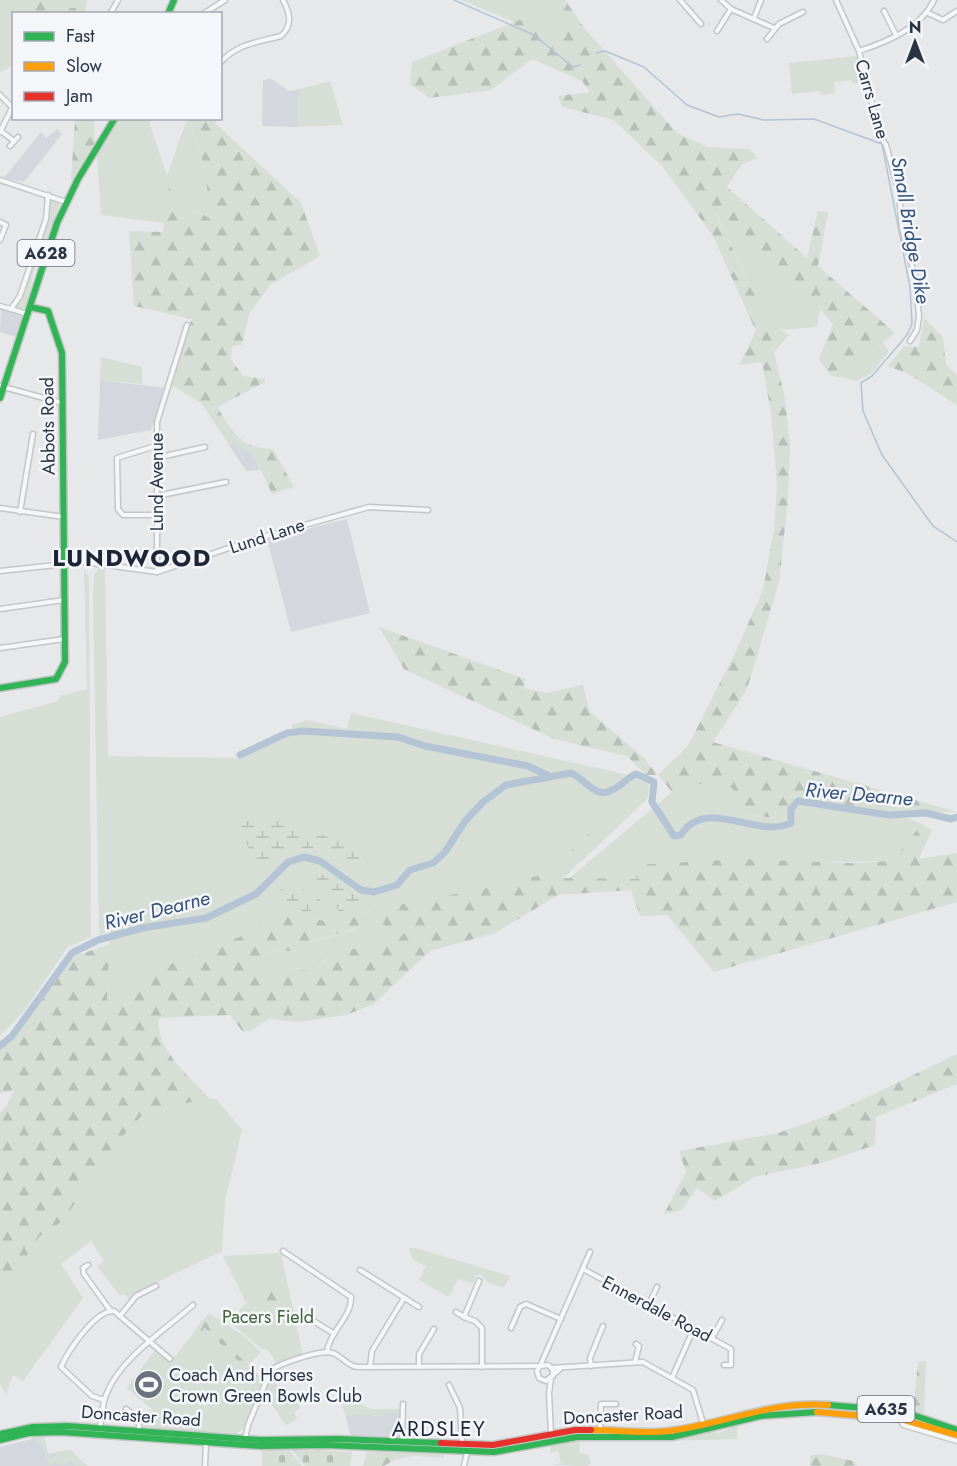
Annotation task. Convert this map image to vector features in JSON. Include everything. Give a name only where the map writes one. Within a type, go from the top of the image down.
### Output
[{"type":"main road","name":"A628","points":[[0,398],[48,244],[66,202],[114,120]]},
{"type":"main road","name":"Abbots Road","points":[[0,688],[56,679],[63,670],[62,353],[58,335],[48,311],[29,310]]},
{"type":"main road","name":"Doncaster Road","points":[[372,1444],[513,1443],[600,1430],[660,1438],[776,1410],[801,1408],[886,1409],[918,1415],[957,1430]]},
{"type":"main road","name":"Doncaster Road","points":[[801,1408],[901,1419],[957,1435]]},
{"type":"main road","points":[[886,1409],[898,1413],[901,1419]]},
{"type":"main road","name":"Doncaster Road","points":[[0,1434],[48,1426],[206,1440],[372,1444],[467,1452],[516,1449],[552,1437],[618,1434]]},
{"type":"main road","name":"Doncaster Road","points":[[0,1440],[50,1432],[139,1431],[206,1440]]},
{"type":"main road","points":[[462,1445],[467,1452]]},
{"type":"street","points":[[206,12],[225,0]]},
{"type":"street","points":[[222,61],[238,48],[281,36],[286,31],[290,19],[283,0]]},
{"type":"street","points":[[680,0],[700,24]]},
{"type":"street","points":[[721,0],[731,9],[774,28]]},
{"type":"street","points":[[753,18],[761,0]]},
{"type":"street","name":"Carrs Lane","points":[[836,0],[859,51],[880,136],[886,145],[899,192],[902,228],[916,281],[919,317],[917,330],[910,341]]},
{"type":"street","points":[[859,51],[896,35],[920,21],[928,13],[934,0]]},
{"type":"street","points":[[717,31],[731,9]]},
{"type":"street","points":[[884,11],[896,35]]},
{"type":"street","points":[[928,13],[944,21],[957,11]]},
{"type":"street","points":[[767,39],[774,28],[803,12]]},
{"type":"street","points":[[0,96],[12,105],[1,131],[14,141]]},
{"type":"street","points":[[10,146],[18,137]]},
{"type":"street","points":[[0,180],[66,202]]},
{"type":"street","points":[[11,309],[20,296],[46,219],[48,195]]},
{"type":"street","points":[[0,222],[6,225],[0,240]]},
{"type":"street","points":[[0,306],[29,310]]},
{"type":"street","name":"Lund Avenue","points":[[157,572],[155,446],[157,422],[187,325]]},
{"type":"street","points":[[2,386],[62,403]]},
{"type":"street","points":[[20,512],[33,434]]},
{"type":"street","points":[[155,446],[118,456],[116,462],[118,509],[123,515],[157,515]]},
{"type":"street","points":[[156,458],[205,447]]},
{"type":"street","points":[[156,496],[226,482]]},
{"type":"street","name":"Lund Lane","points":[[0,571],[64,563],[99,563],[157,572],[262,537],[369,507],[428,510]]},
{"type":"street","points":[[0,508],[64,517]]},
{"type":"street","points":[[0,609],[64,600]]},
{"type":"street","points":[[0,648],[64,639]]},
{"type":"street","points":[[283,1251],[351,1297],[351,1305],[333,1333],[327,1352]]},
{"type":"street","points":[[549,1393],[539,1378],[540,1366],[590,1252]]},
{"type":"street","points":[[88,1265],[83,1269],[84,1274],[112,1310],[170,1359]]},
{"type":"street","name":"Ennerdale Road","points":[[583,1269],[731,1349],[731,1365],[724,1365]]},
{"type":"street","points":[[360,1270],[419,1307]]},
{"type":"street","points":[[464,1317],[479,1281]]},
{"type":"street","points":[[120,1316],[136,1296],[156,1286]]},
{"type":"street","points":[[649,1304],[657,1287]]},
{"type":"street","points":[[370,1367],[372,1351],[404,1298]]},
{"type":"street","points":[[513,1326],[514,1316],[520,1307],[526,1304],[561,1318]]},
{"type":"street","points":[[100,1431],[104,1400],[121,1370],[138,1351],[151,1343],[193,1305]]},
{"type":"street","points":[[104,1400],[92,1396],[62,1370],[63,1362],[89,1324],[112,1310]]},
{"type":"street","points":[[456,1312],[482,1328],[482,1367]]},
{"type":"street","points":[[302,1314],[333,1333]]},
{"type":"street","points":[[712,1338],[722,1320]]},
{"type":"street","points":[[591,1366],[590,1358],[603,1326]]},
{"type":"street","points":[[672,1378],[694,1328]]},
{"type":"street","points":[[419,1366],[419,1354],[434,1329]]},
{"type":"street","points":[[635,1362],[639,1346],[636,1344]]},
{"type":"street","points":[[243,1442],[271,1370],[327,1352],[340,1356],[350,1366],[370,1367],[526,1368],[540,1366],[562,1368],[643,1362],[693,1390],[700,1427]]},
{"type":"street","points":[[546,1355],[552,1377],[549,1393],[552,1437]]},
{"type":"street","points":[[526,1368],[546,1381],[562,1368]]},
{"type":"street","points":[[449,1385],[460,1408],[462,1445]]},
{"type":"street","points":[[402,1442],[403,1404]]},
{"type":"street","points":[[600,1430],[599,1404],[616,1404]]},
{"type":"street","points":[[126,1409],[139,1419],[139,1431]]},
{"type":"street","name":"Doncaster Road","points":[[901,1419],[903,1425],[957,1441]]},
{"type":"street","points":[[205,1466],[206,1440]]},
{"type":"street","points":[[464,1466],[467,1452]]},
{"type":"shaded area","points":[[270,78],[289,91],[299,89],[298,127],[262,126],[263,81]]},
{"type":"shaded area","points":[[57,129],[62,134],[24,182],[4,178],[41,132],[46,138]]},
{"type":"shaded area","points":[[1,309],[22,316],[16,337],[0,332]]},
{"type":"shaded area","points":[[100,380],[165,388],[151,430],[98,440]]},
{"type":"shaded area","points":[[234,442],[255,457],[260,470],[246,471],[229,445]]},
{"type":"shaded area","points":[[347,519],[370,613],[291,632],[267,539]]},
{"type":"shaded area","points":[[342,1402],[355,1402],[371,1409],[400,1409],[398,1438],[351,1437]]},
{"type":"shaded area","points":[[44,1436],[48,1454],[70,1450],[87,1466],[0,1466],[0,1447]]},
{"type":"green space","points":[[0,0],[87,0],[85,12],[12,12],[12,66],[0,73]]},
{"type":"green space","points":[[36,0],[60,0],[59,8],[76,8],[76,12],[29,12]]},
{"type":"green space","points":[[461,0],[542,0],[568,39],[530,16],[514,22]]},
{"type":"green space","points":[[542,0],[565,0],[585,29],[677,133],[708,147],[749,149],[758,158],[742,164],[727,187],[807,258],[818,211],[828,212],[818,266],[895,333],[864,358],[830,375],[819,359],[833,324],[820,309],[821,305],[722,214],[715,212],[768,323],[789,335],[774,352],[785,398],[790,446],[788,499],[779,582],[747,689],[713,742],[957,812],[894,812],[797,799],[780,819],[728,811],[733,788],[703,783],[672,792],[658,775],[688,746],[737,649],[763,590],[774,530],[777,486],[771,412],[762,362],[739,365],[756,331],[713,236],[663,167],[614,120],[562,107],[558,96],[590,92],[582,81],[532,59],[491,90],[429,98],[410,84],[412,62],[530,16],[567,38]]},
{"type":"green space","points":[[858,56],[864,81],[852,84],[851,80],[834,82],[835,93],[821,95],[820,91],[792,94],[789,63]]},
{"type":"green space","points":[[330,81],[343,125],[298,127],[299,89]]},
{"type":"green space","points":[[75,120],[94,120],[95,142],[71,181]]},
{"type":"green space","points":[[118,120],[153,120],[149,122],[167,176],[188,120],[205,168],[211,218],[176,202],[169,189],[165,223],[101,215],[97,155]]},
{"type":"green space","points":[[188,120],[217,120],[215,123],[301,203],[320,256],[271,284],[249,314],[242,345],[232,346],[231,359],[243,376],[265,379],[265,382],[217,407],[233,431],[245,442],[253,446],[273,449],[294,487],[272,494],[255,457],[234,443],[229,445],[202,404],[168,383],[192,319],[134,306],[129,231],[163,232],[169,187],[176,202],[210,218],[205,168]]},
{"type":"green space","points":[[52,199],[59,202],[59,206],[34,271],[26,308],[14,308],[20,298],[47,221],[49,201]]},
{"type":"green space","points":[[715,211],[722,214],[821,305],[817,327],[780,330],[768,323]]},
{"type":"green space","points":[[924,318],[943,337],[946,365],[957,375],[957,405],[908,374],[888,366],[904,346],[919,347]]},
{"type":"green space","points":[[883,343],[889,351],[871,374],[856,381],[830,375],[864,358]]},
{"type":"green space","points":[[101,357],[142,367],[142,384],[100,380]]},
{"type":"green space","points":[[97,566],[105,568],[108,756],[238,758],[292,735],[292,725],[307,720],[347,729],[351,713],[624,774],[649,784],[648,798],[606,838],[594,832],[576,841],[563,868],[389,927],[408,921],[409,929],[391,944],[373,948],[355,948],[336,953],[314,971],[285,969],[258,974],[246,963],[279,949],[294,952],[301,945],[359,928],[377,910],[328,921],[276,915],[244,935],[151,972],[107,1003],[109,931],[99,935],[93,595]]},
{"type":"green space","points":[[84,569],[89,577],[91,937],[68,947],[24,1011],[0,1036],[0,717],[58,701],[59,696],[87,689]]},
{"type":"green space","points":[[379,627],[525,679],[524,688],[547,693],[583,685],[590,712],[643,757],[658,775],[646,775],[627,756],[554,739],[404,669]]},
{"type":"green space","points":[[703,783],[734,788],[728,811],[779,819],[796,799],[894,812],[922,824],[892,861],[635,865],[638,879],[567,880],[672,792]]},
{"type":"green space","points":[[258,818],[301,827],[372,853],[373,861],[357,866],[347,864],[326,852],[309,848],[293,850],[263,864],[254,862],[241,829],[243,822]]},
{"type":"green space","points":[[922,824],[932,830],[919,859],[957,853],[957,902],[714,972],[667,915],[640,916],[631,890],[558,895],[495,933],[430,951],[374,1004],[346,1015],[299,1022],[269,1019],[252,1030],[243,1032],[230,1015],[159,1018],[162,1041],[168,1051],[175,1062],[209,1098],[144,1113],[89,1174],[77,1201],[60,1223],[39,1237],[24,1260],[0,1285],[0,1113],[7,1105],[14,1090],[0,1094],[0,1047],[14,1037],[74,956],[109,945],[107,1003],[151,972],[244,935],[276,915],[328,921],[377,910],[375,922],[301,945],[294,952],[278,949],[246,963],[258,974],[285,969],[314,971],[336,953],[355,948],[382,947],[399,938],[408,929],[408,922],[389,927],[379,923],[381,912],[388,907],[513,883],[563,868],[576,841],[594,832],[606,838],[563,878],[637,879],[634,865],[737,859],[850,863],[892,861]]},
{"type":"green space","points":[[316,871],[360,897],[362,903],[353,912],[339,911],[328,895],[314,883],[311,872]]},
{"type":"green space","points":[[288,888],[304,890],[320,899],[319,906],[300,913],[280,909],[276,898],[279,890]]},
{"type":"green space","points":[[957,1054],[957,1084],[876,1117],[875,1145],[825,1162],[755,1177],[715,1201],[697,1188],[682,1210],[664,1214],[686,1172],[679,1151],[778,1133],[834,1113]]},
{"type":"green space","points":[[209,1098],[217,1100],[242,1130],[225,1201],[222,1251],[133,1294],[129,1299],[124,1294],[120,1296],[97,1266],[104,1261],[91,1241],[61,1264],[83,1298],[23,1381],[13,1375],[6,1394],[0,1384],[0,1285],[24,1260],[39,1237],[60,1222],[77,1201],[89,1174],[144,1113]]},
{"type":"green space","points":[[409,1248],[416,1248],[510,1276],[504,1288],[487,1282],[481,1275],[477,1275],[473,1284],[458,1279],[449,1297],[419,1280],[426,1266],[413,1260]]},
{"type":"green space","name":"Pacers Field","points":[[281,1253],[303,1356],[277,1364],[268,1350],[262,1349],[229,1322],[246,1303],[223,1256]]},
{"type":"green space","points":[[277,1288],[285,1299],[272,1304],[268,1302],[260,1311],[255,1306],[252,1290],[266,1297],[269,1290]]},
{"type":"green space","points":[[209,1313],[244,1336],[261,1352],[248,1365],[263,1381],[243,1429],[234,1435],[143,1428],[144,1419],[152,1409],[127,1388],[155,1350],[170,1363]]},
{"type":"green space","points":[[203,1319],[263,1381],[262,1383],[245,1371],[245,1368],[204,1327],[202,1336],[194,1331]]},
{"type":"green space","points":[[926,1361],[924,1414],[913,1410],[918,1362]]},
{"type":"green space","points":[[271,1376],[288,1400],[295,1397],[301,1408],[294,1412],[297,1419],[286,1425],[264,1394]]},
{"type":"green space","points":[[342,1402],[355,1402],[371,1409],[400,1409],[400,1414],[386,1412],[382,1417],[362,1414],[346,1417]]},
{"type":"green space","points":[[737,1425],[737,1439],[663,1441],[710,1432],[720,1433]]},
{"type":"green space","points":[[44,1436],[49,1459],[56,1456],[55,1452],[70,1450],[87,1466],[75,1466],[69,1460],[63,1466],[55,1463],[48,1466],[42,1444],[30,1437]]},
{"type":"green space","points":[[580,1440],[579,1453],[588,1455],[591,1463],[587,1466],[553,1465],[561,1463],[558,1451],[550,1453],[550,1445]]},
{"type":"green space","points":[[288,1449],[302,1466],[262,1466],[262,1450]]},
{"type":"green space","points":[[291,1449],[352,1452],[350,1466],[305,1466]]},
{"type":"green space","points":[[367,1451],[444,1454],[444,1458],[415,1456],[396,1459],[384,1466],[363,1466]]},
{"type":"green space","points":[[821,1454],[854,1461],[857,1466],[810,1466],[810,1456]]},
{"type":"waterway","name":"Small Bridge Dike","points":[[454,0],[534,35],[573,67],[580,65]]},
{"type":"waterway","name":"Small Bridge Dike","points":[[596,53],[605,51],[644,67],[687,105],[719,117],[738,114],[764,120],[814,119],[882,144],[910,287],[912,324],[907,335],[872,376],[861,383],[863,411],[882,455],[933,526],[957,542]]},
{"type":"waterway","name":"River Dearne","points":[[240,755],[287,733],[303,731],[398,737],[425,746],[528,766],[547,775]]},
{"type":"waterway","name":"River Dearne","points":[[0,1046],[12,1036],[72,953],[98,940],[142,928],[206,918],[256,894],[288,862],[304,857],[320,861],[361,890],[374,892],[397,885],[410,870],[433,863],[445,852],[466,820],[483,802],[506,785],[571,773],[595,790],[606,792],[636,774],[654,782],[652,802],[674,836],[681,835],[692,824],[704,819],[718,818],[778,827],[791,823],[791,809],[798,801],[889,815],[926,813],[951,819],[957,817]]},
{"type":"traffic: fast","points":[[169,12],[174,0]]},
{"type":"traffic: fast","points":[[0,398],[57,223],[78,179],[114,120]]},
{"type":"traffic: fast","points":[[0,688],[56,679],[65,662],[62,353],[48,311],[30,307]]},
{"type":"traffic: fast","points":[[828,1405],[901,1411],[957,1430]]},
{"type":"traffic: fast","points":[[0,1440],[29,1433],[61,1432],[261,1446],[325,1445],[494,1452],[577,1437],[672,1437],[760,1416],[817,1412]]},
{"type":"traffic: fast","points":[[0,1434],[33,1427],[68,1426],[261,1440],[338,1439],[441,1443]]},
{"type":"traffic: slow","points":[[591,1430],[669,1431],[786,1406],[828,1405]]},
{"type":"traffic: slow","points":[[817,1412],[901,1419],[957,1435]]},
{"type":"traffic: jam","points":[[441,1443],[493,1445],[575,1430],[591,1430]]},
{"type":"place","name":"Coach And Horses Crown Green Bowls Club","points":[[148,1385]]},
{"type":"district","name":"LUNDWOOD","points":[[132,558]]},
{"type":"district","name":"ARDSLEY","points":[[439,1429]]}]
